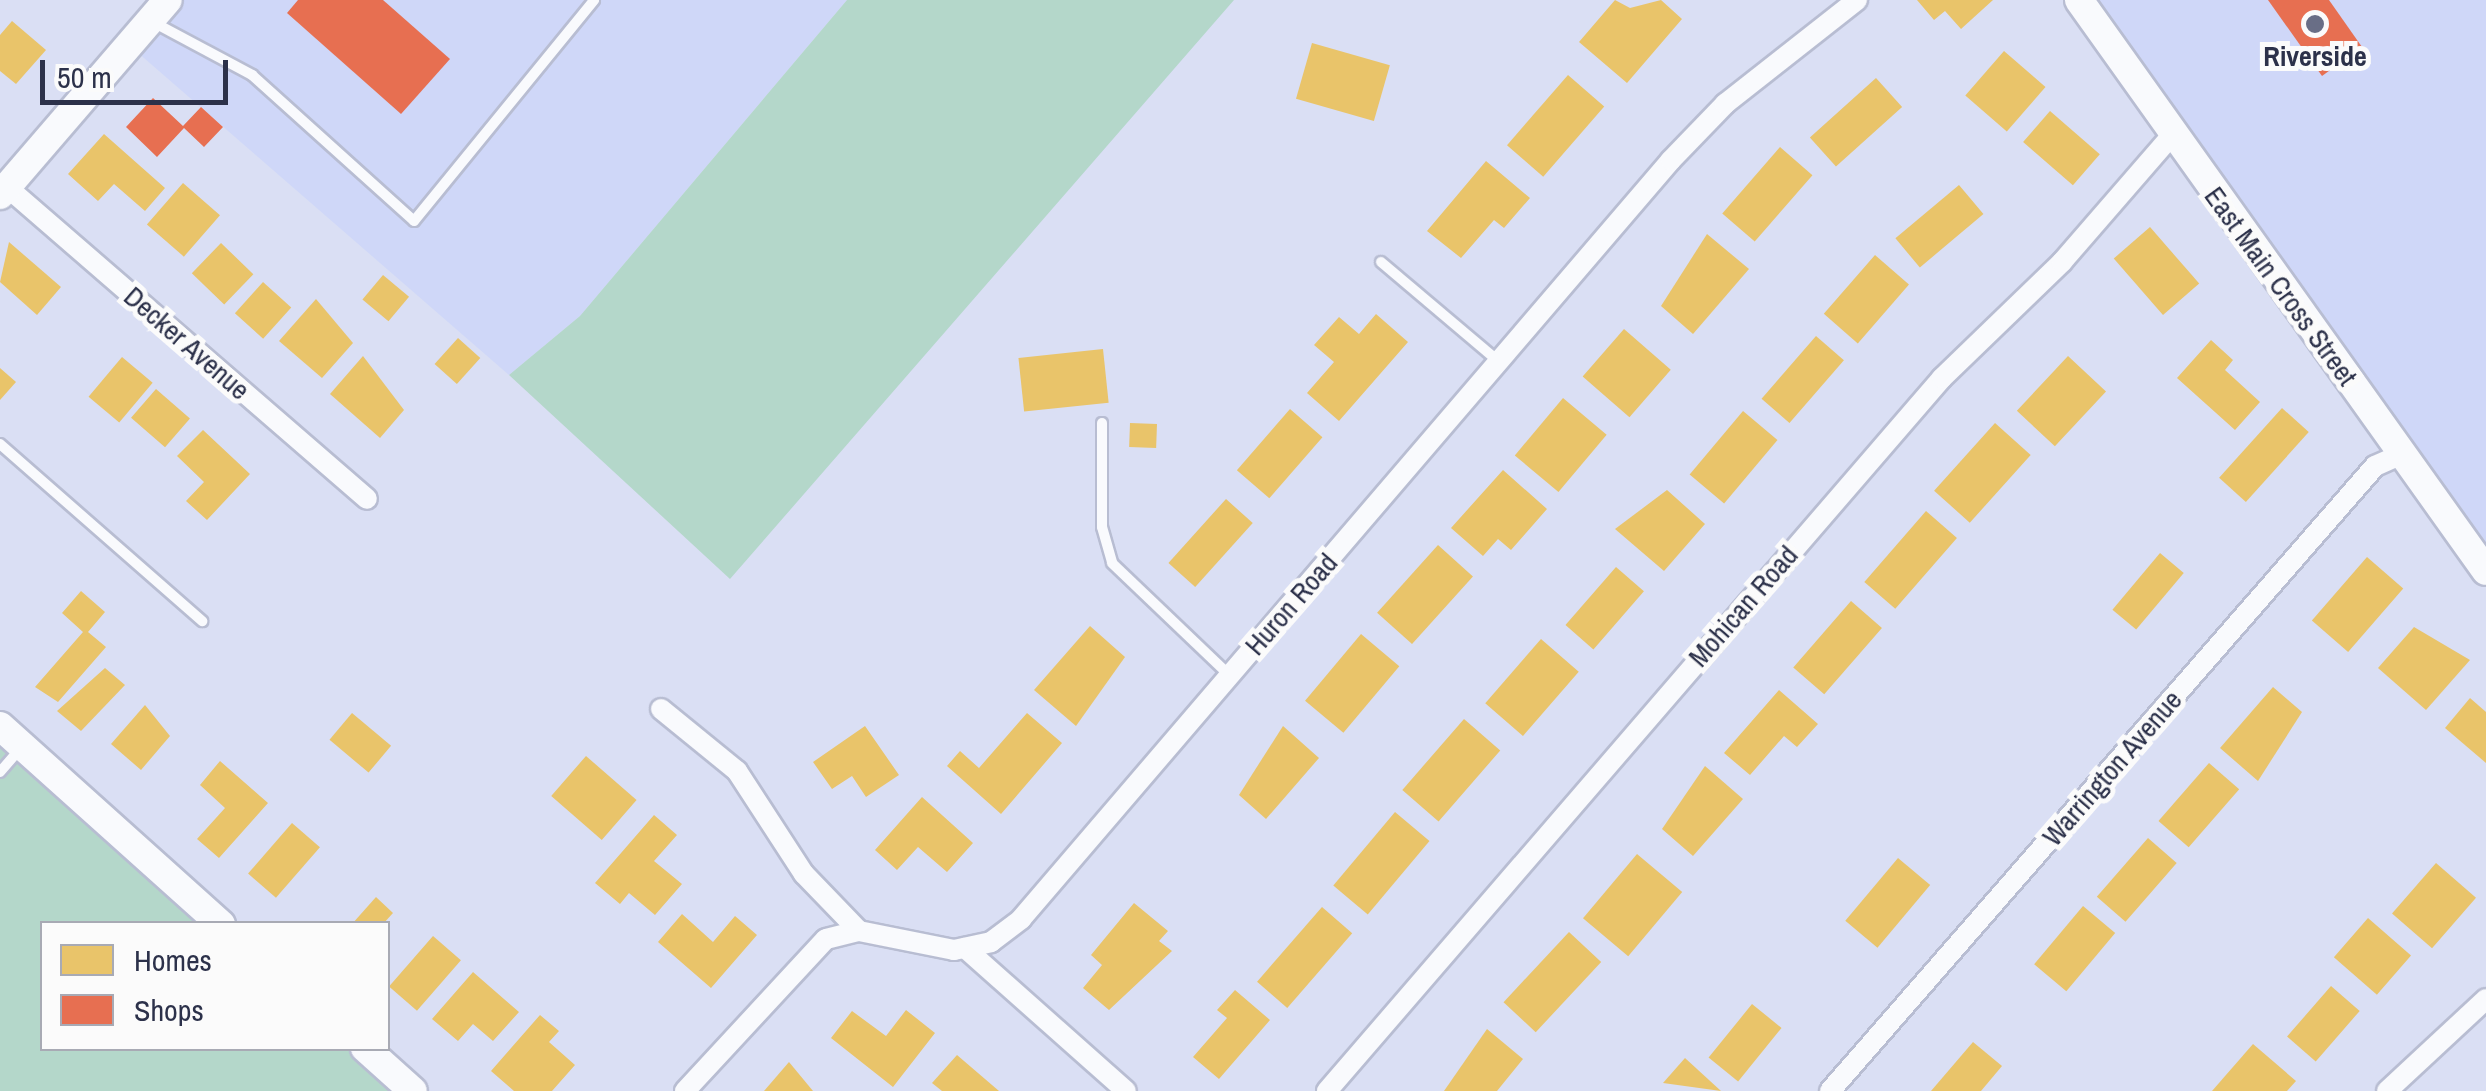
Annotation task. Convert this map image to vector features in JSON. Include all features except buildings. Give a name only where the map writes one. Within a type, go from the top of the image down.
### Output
[{"type":"main road","name":"East Main Cross Street","points":[[2078,0],[2486,571]]},
{"type":"main road","points":[[4,191],[159,10]]},
{"type":"main road","points":[[0,726],[218,921]]},
{"type":"main road","points":[[368,1051],[414,1091]]},
{"type":"street","name":"Huron Road","points":[[965,948],[1021,920],[1497,360],[1725,104],[1857,0]]},
{"type":"street","name":"Mohican Road","points":[[1327,1091],[1942,378],[2023,303],[2173,134]]},
{"type":"street","name":"Decker Avenue","points":[[4,191],[367,499]]},
{"type":"street","name":"Warrington Avenue","points":[[1830,1091],[2375,466],[2402,454]]},
{"type":"street","points":[[661,709],[737,771],[804,874],[858,931]]},
{"type":"street","points":[[684,1091],[811,948],[858,931],[965,948],[1126,1091]]},
{"type":"street","points":[[2387,1091],[2486,999]]},
{"type":"lane","points":[[159,10],[252,75],[414,222],[594,0]]},
{"type":"lane","points":[[1381,262],[1497,360]]},
{"type":"lane","points":[[1102,423],[1102,527],[1112,563],[1230,676]]},
{"type":"lane","points":[[0,444],[202,621]]},
{"type":"lane","points":[[0,772],[22,746]]},
{"type":"shaded area","points":[[168,0],[847,0],[580,316],[509,375],[129,45]]},
{"type":"shaded area","points":[[2079,0],[2486,0],[2486,571]]},
{"type":"green space","points":[[847,0],[1234,0],[730,579],[509,375],[580,316]]},
{"type":"green space","points":[[0,733],[220,921],[40,921],[40,1051],[365,1051],[411,1091],[0,1091]]},
{"type":"place","name":"Riverside","points":[[2315,24]]}]
